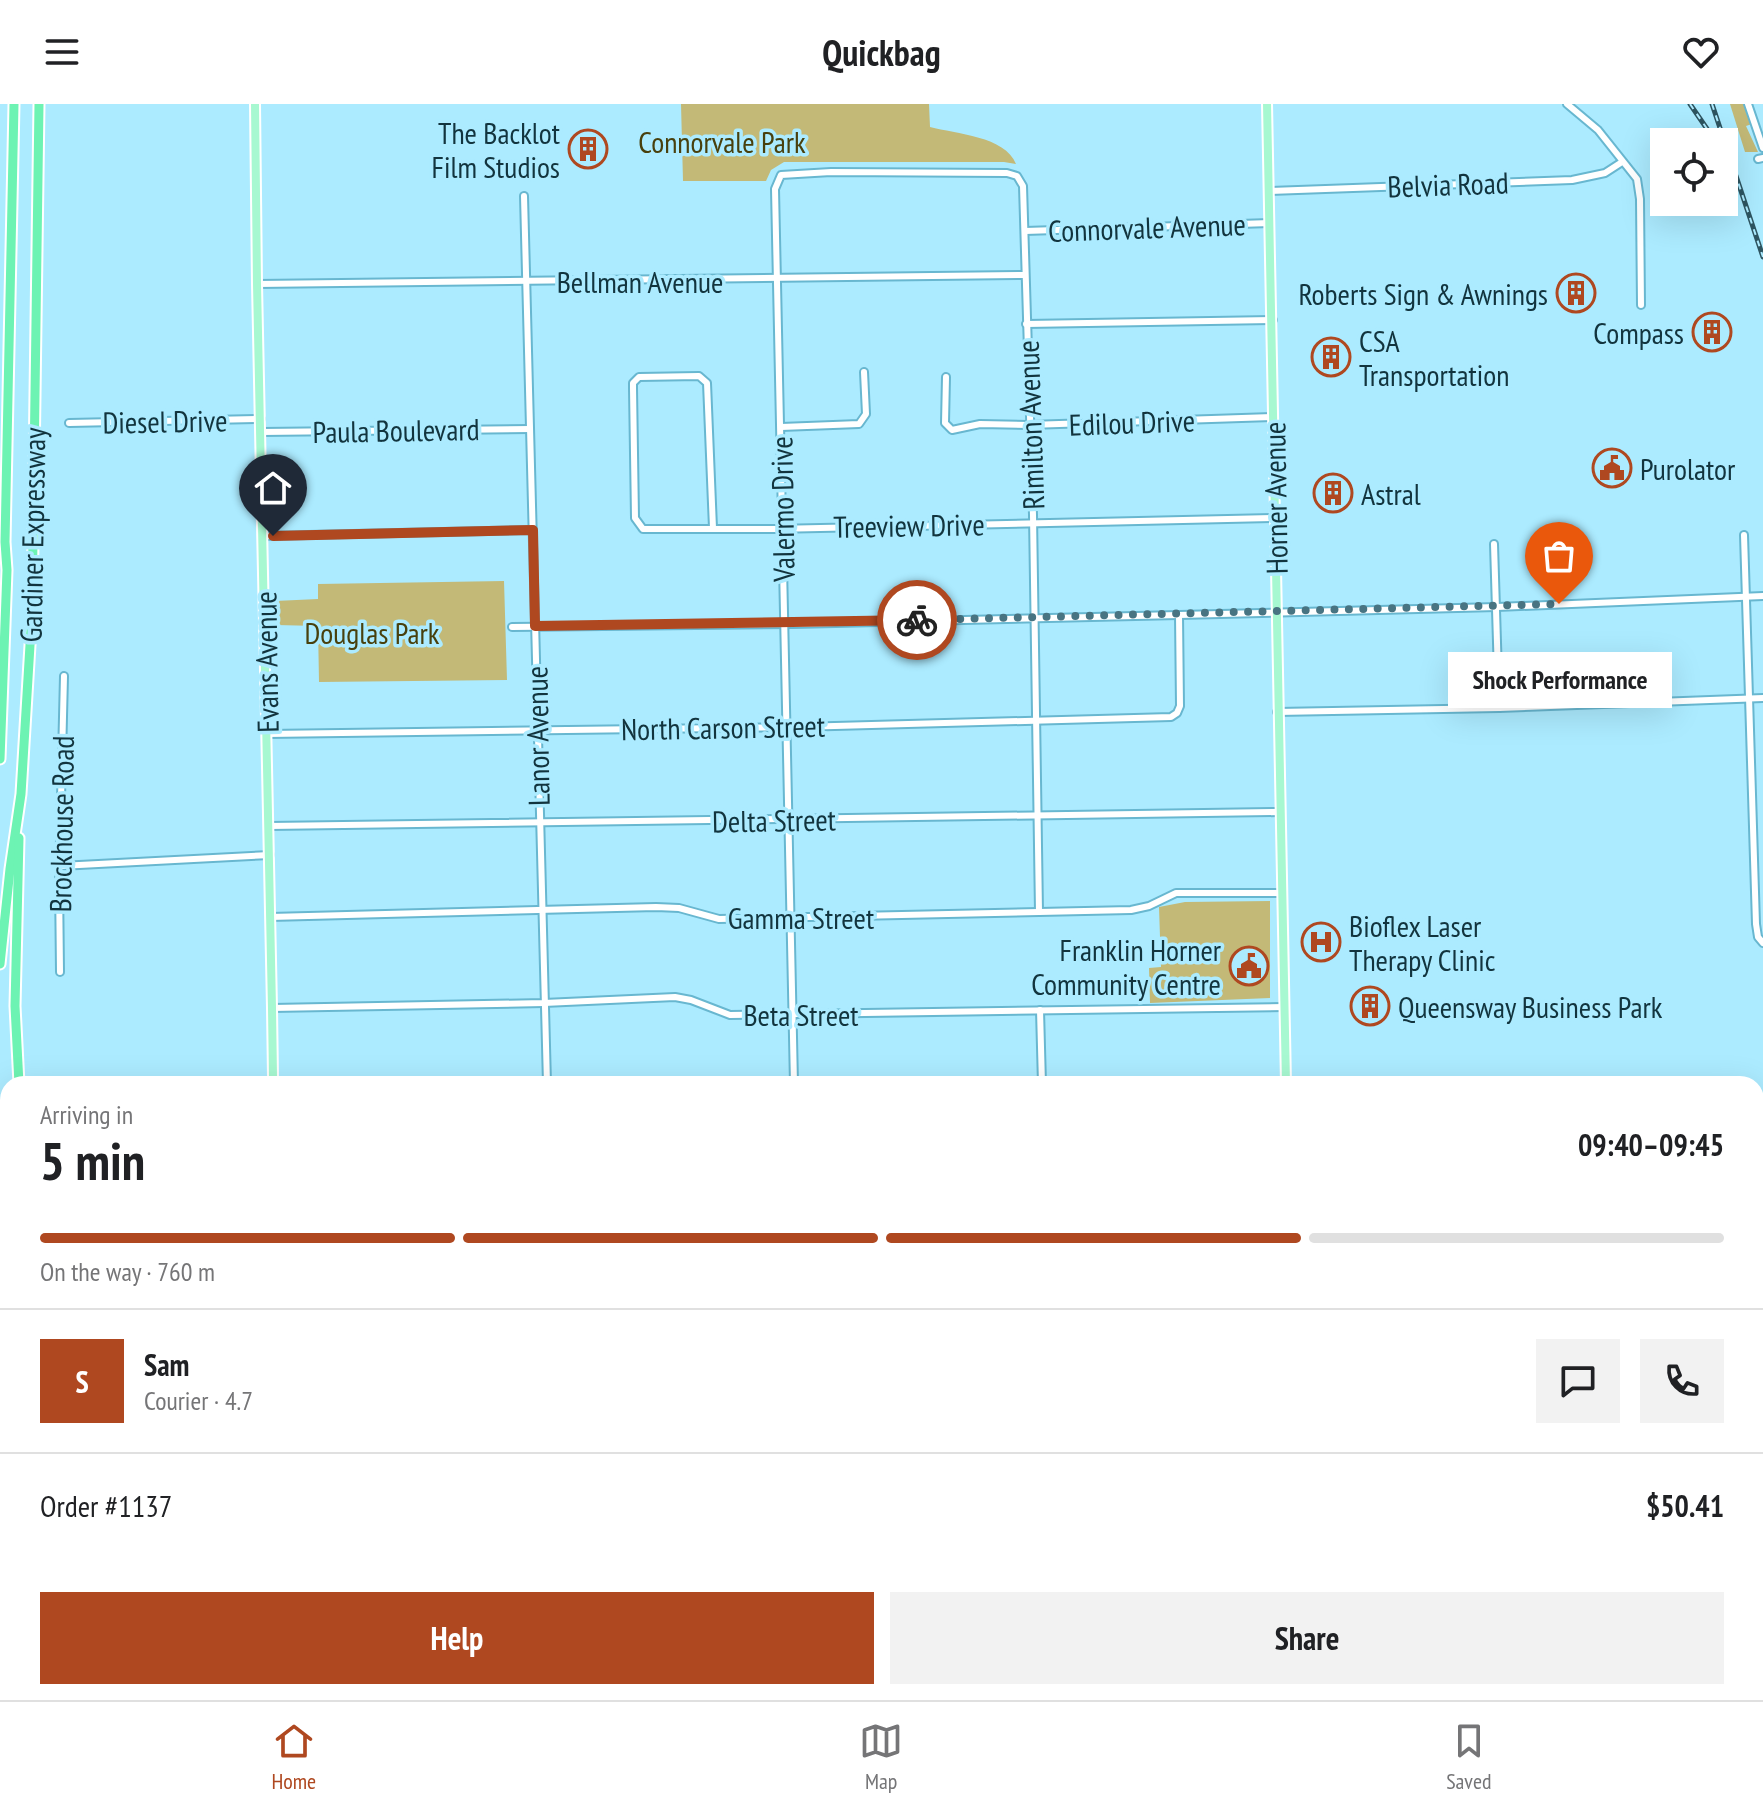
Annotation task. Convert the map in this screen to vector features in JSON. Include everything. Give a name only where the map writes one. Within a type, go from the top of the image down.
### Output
[{"type":"highway","name":"Gardiner Expressway","points":[[0,964],[21,794],[32,612],[39,104]]},
{"type":"highway","name":"Gardiner Expressway","points":[[0,759],[7,570],[13,107]]},
{"type":"highway","points":[[0,568],[5,542]]},
{"type":"highway","points":[[19,1076],[15,1006],[21,794]]},
{"type":"main road","name":"Evans Avenue","points":[[255,104],[273,1076]]},
{"type":"main road","name":"Horner Avenue","points":[[1267,104],[1286,1076]]},
{"type":"street","points":[[1567,104],[1598,130],[1622,162],[1632,169],[1639,189],[1641,305]]},
{"type":"street","points":[[1748,104],[1763,148]]},
{"type":"street","name":"Belvia Road","points":[[1270,191],[1572,180],[1605,173],[1622,162]]},
{"type":"street","name":"Rimilton Avenue","points":[[781,175],[831,172],[1012,173],[1020,179],[1024,190],[1039,912]]},
{"type":"street","name":"Valermo Drive","points":[[781,175],[775,189],[794,1076]]},
{"type":"street","name":"Lanor Avenue","points":[[524,196],[540,910],[547,1076]]},
{"type":"street","name":"Connorvale Avenue","points":[[1025,231],[1270,223]]},
{"type":"street","name":"Bellman Avenue","points":[[257,284],[1024,275]]},
{"type":"street","points":[[1026,324],[1273,320]]},
{"type":"street","points":[[781,427],[859,424],[866,414],[864,372]]},
{"type":"street","name":"Treeview Drive","points":[[713,528],[707,383],[699,376],[635,379],[635,518],[640,527],[647,529],[783,528],[1275,518]]},
{"type":"street","name":"Edilou Drive","points":[[946,377],[945,423],[948,428],[980,424],[1273,417]]},
{"type":"street","name":"Diesel Drive","points":[[69,423],[261,419]]},
{"type":"street","name":"Paula Boulevard","points":[[261,432],[530,429]]},
{"type":"street","points":[[263,536],[533,530]]},
{"type":"street","points":[[1744,535],[1756,924],[1758,937],[1763,943]]},
{"type":"street","points":[[1494,544],[1499,708]]},
{"type":"street","points":[[512,627],[1179,615],[1763,596]]},
{"type":"street","name":"North Carson Street","points":[[267,734],[787,727],[1171,717],[1180,706],[1179,615]]},
{"type":"street","name":"Brockhouse Road","points":[[60,972],[64,676]]},
{"type":"street","points":[[1277,712],[1763,698]]},
{"type":"street","name":"Delta Street","points":[[269,826],[1279,812]]},
{"type":"street","points":[[60,866],[270,855]]},
{"type":"street","name":"Gamma Street","points":[[270,917],[656,907],[679,908],[719,919],[1131,910],[1149,906],[1176,893],[1282,893]]},
{"type":"street","name":"Beta Street","points":[[272,1008],[544,1003],[675,997],[730,1015],[1284,1007]]},
{"type":"street","points":[[1040,1010],[1042,1076]]},
{"type":"green space","name":"Connorvale Park","points":[[681,104],[929,104],[930,127],[991,142],[1002,147],[1016,164],[784,162],[771,170],[766,181],[683,181]]},
{"type":"green space","points":[[1730,104],[1745,104],[1752,124],[1746,126],[1758,152],[1745,152]]},
{"type":"green space","name":"Douglas Park","points":[[504,581],[507,680],[319,682],[318,626],[276,625],[275,601],[318,599],[318,584]]},
{"type":"green space","points":[[1270,901],[1270,998],[1150,1003],[1149,968],[1161,967],[1159,907],[1185,902]]},
{"type":"railway","points":[[1690,104],[1706,128]]},
{"type":"railway","points":[[1712,104],[1763,257]]},
{"type":"way so far","points":[[917,620],[1559,604]]},
{"type":"place","name":"The Backlot Film Studios","points":[[588,149]]},
{"type":"place","name":"Roberts Sign & Awnings","points":[[1576,293]]},
{"type":"place","name":"Compass","points":[[1712,332]]},
{"type":"place","name":"CSA Transportation","points":[[1331,357]]},
{"type":"place","name":"Purolator","points":[[1612,468]]},
{"type":"place","name":"Astral","points":[[1333,493]]},
{"type":"place","name":"Shock Performance","points":[[1559,604]]},
{"type":"place","name":"Bioflex Laser Therapy Clinic","points":[[1321,942]]},
{"type":"place","name":"Franklin Horner Community Centre","points":[[1249,966]]},
{"type":"place","name":"Queensway Business Park","points":[[1370,1006]]},
{"type":"route","points":[[273,536],[533,530],[535,626],[917,620]]}]
